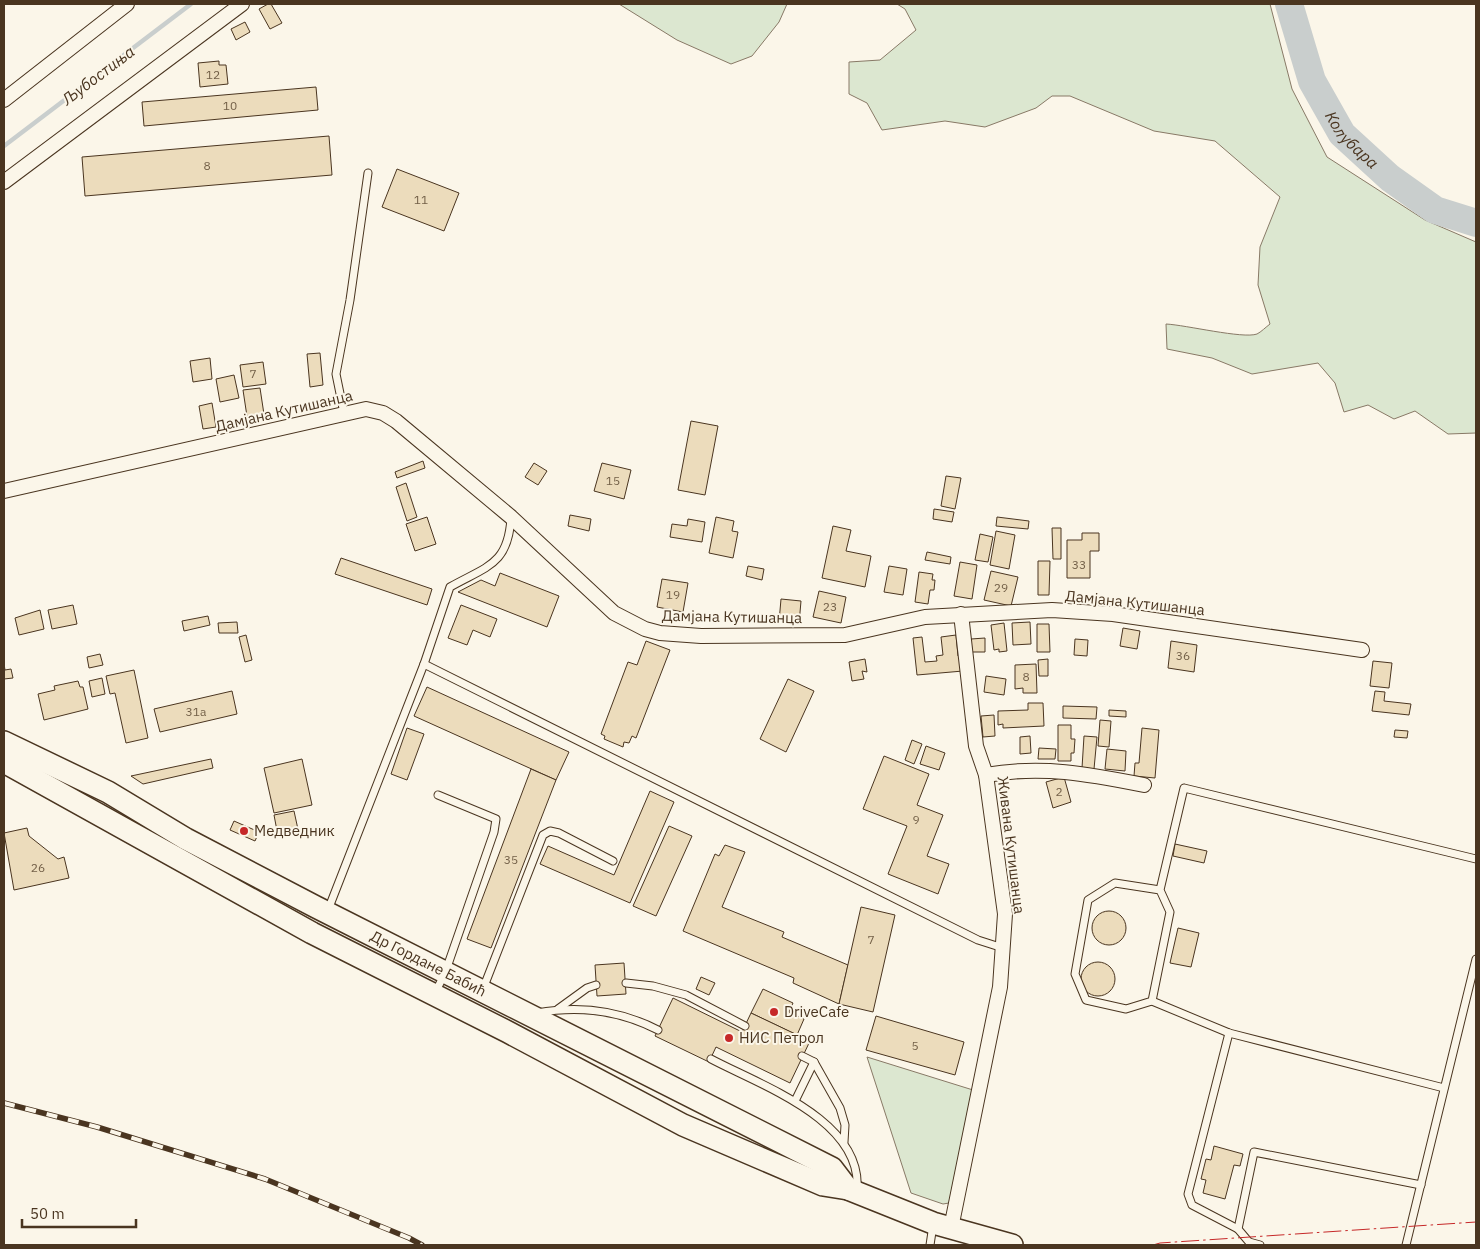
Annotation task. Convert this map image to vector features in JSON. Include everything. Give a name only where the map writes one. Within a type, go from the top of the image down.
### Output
[{"type":"main road","name":"Др Гордане Бабић","points":[[4,742],[108,792],[186,839],[482,993],[832,1168],[853,1191]]},
{"type":"main road","name":"Др Гордане Бабић","points":[[4,762],[312,933],[683,1126],[823,1185],[853,1191],[942,1225],[1012,1245]]},
{"type":"street","points":[[4,100],[127,4]]},
{"type":"street","points":[[4,182],[242,4]]},
{"type":"street","name":"Дамјана Кутишанца","points":[[4,490],[366,409],[382,413],[396,421],[511,517],[614,613],[645,630],[701,636],[845,634],[916,618],[1052,610],[1112,614],[1362,650]]},
{"type":"street","name":"Живана Кутишанца","points":[[942,1225],[1000,987],[1005,914],[986,775],[976,746],[961,614]]},
{"type":"street","points":[[986,775],[1024,770],[1060,770],[1144,785]]},
{"type":"lane","points":[[344,413],[336,374],[350,300],[368,173]]},
{"type":"lane","points":[[327,913],[424,664],[450,587],[498,560],[510,539],[511,517]]},
{"type":"lane","points":[[424,664],[978,940],[1003,948]]},
{"type":"lane","points":[[1152,1001],[1170,912],[1160,890],[1184,788],[1476,858]]},
{"type":"lane","points":[[434,995],[445,973],[494,832],[496,819],[438,794]]},
{"type":"lane","points":[[482,993],[543,836],[550,831],[560,834],[612,861]]},
{"type":"lane","points":[[1160,890],[1115,883],[1088,900],[1075,974],[1086,1000],[1126,1009],[1152,1001],[1229,1033],[1444,1088]]},
{"type":"lane","points":[[1406,1245],[1476,959]]},
{"type":"lane","points":[[626,983],[653,986],[686,995],[745,1026]]},
{"type":"lane","points":[[558,1009],[587,988],[596,985]]},
{"type":"lane","points":[[526,1015],[558,1009],[611,1011],[658,1030]]},
{"type":"lane","points":[[1229,1033],[1188,1194],[1192,1205],[1238,1229],[1249,1242],[1260,1245]]},
{"type":"lane","points":[[802,1056],[814,1062],[840,1108],[845,1125],[844,1142]]},
{"type":"lane","points":[[711,1059],[795,1101],[831,1128],[844,1142],[858,1179],[853,1191]]},
{"type":"lane","points":[[795,1101],[814,1062]]},
{"type":"lane","points":[[1238,1229],[1254,1152],[1420,1185]]},
{"type":"lane","points":[[930,1245],[942,1225]]},
{"type":"green space","points":[[619,4],[787,4],[779,22],[752,56],[731,64],[677,40]]},
{"type":"green space","points":[[897,4],[1270,4],[1292,89],[1327,157],[1425,220],[1476,242],[1476,433],[1448,434],[1415,411],[1394,419],[1368,405],[1344,412],[1335,383],[1318,363],[1252,374],[1212,358],[1167,349],[1166,324],[1250,335],[1257,334],[1270,324],[1258,285],[1260,247],[1280,197],[1215,141],[1154,131],[1070,96],[1052,96],[1036,108],[985,127],[945,121],[882,130],[867,103],[849,94],[849,62],[880,60],[916,30],[905,9]]},
{"type":"green space","points":[[867,1057],[973,1090],[956,1191],[949,1203],[943,1204],[911,1193]]},
{"type":"building","points":[[271,4],[282,23],[270,29],[259,9]]},
{"type":"building","points":[[245,22],[250,32],[236,40],[231,29]]},
{"type":"building","points":[[219,61],[219,65],[226,65],[228,84],[200,87],[198,63]]},
{"type":"building","points":[[316,87],[318,110],[144,126],[142,102]]},
{"type":"building","points":[[329,136],[332,175],[85,196],[82,157]]},
{"type":"building","points":[[397,169],[459,193],[444,231],[382,207]]},
{"type":"building","points":[[320,353],[323,385],[310,387],[307,354]]},
{"type":"building","points":[[210,358],[212,379],[193,382],[190,361]]},
{"type":"building","points":[[263,362],[266,384],[243,387],[240,365]]},
{"type":"building","points":[[234,375],[239,398],[220,402],[216,379]]},
{"type":"building","points":[[260,388],[265,421],[248,423],[243,390]]},
{"type":"building","points":[[212,403],[216,427],[203,429],[199,406]]},
{"type":"building","points":[[691,421],[718,426],[705,495],[678,490]]},
{"type":"building","points":[[423,461],[425,468],[397,478],[395,472]]},
{"type":"building","points":[[534,463],[547,471],[538,485],[525,477]]},
{"type":"building","points":[[602,463],[631,470],[624,499],[594,491]]},
{"type":"building","points":[[946,476],[961,478],[955,509],[941,506]]},
{"type":"building","points":[[406,483],[417,517],[407,521],[396,487]]},
{"type":"building","points":[[934,509],[954,512],[952,522],[933,519]]},
{"type":"building","points":[[570,515],[591,519],[589,531],[568,526]]},
{"type":"building","points":[[427,517],[436,544],[415,551],[406,524]]},
{"type":"building","points":[[716,517],[734,521],[732,531],[738,532],[733,558],[709,553]]},
{"type":"building","points":[[997,517],[1029,521],[1028,529],[996,526]]},
{"type":"building","points":[[688,519],[705,522],[702,542],[670,537],[672,524],[687,526]]},
{"type":"building","points":[[833,526],[851,530],[846,551],[871,556],[865,587],[822,578]]},
{"type":"building","points":[[1052,528],[1061,528],[1061,559],[1053,559]]},
{"type":"building","points":[[996,531],[1015,535],[1009,569],[990,565]]},
{"type":"building","points":[[1082,533],[1099,533],[1099,551],[1090,551],[1090,578],[1067,578],[1067,540],[1082,540]]},
{"type":"building","points":[[980,534],[993,537],[988,562],[975,560]]},
{"type":"building","points":[[927,552],[951,557],[950,564],[925,560]]},
{"type":"building","points":[[341,558],[432,589],[427,605],[335,574]]},
{"type":"building","points":[[1038,561],[1050,561],[1049,595],[1038,595]]},
{"type":"building","points":[[960,562],[977,565],[972,599],[954,596]]},
{"type":"building","points":[[748,566],[764,569],[762,580],[746,576]]},
{"type":"building","points":[[889,566],[907,569],[903,595],[884,592]]},
{"type":"building","points":[[991,571],[1018,577],[1011,606],[984,600]]},
{"type":"building","points":[[919,572],[933,574],[932,580],[935,580],[934,590],[930,590],[928,604],[915,602]]},
{"type":"building","points":[[500,573],[559,596],[547,627],[458,592],[481,580],[495,586]]},
{"type":"building","points":[[662,579],[688,583],[683,612],[657,607]]},
{"type":"building","points":[[819,591],[846,597],[841,623],[813,617]]},
{"type":"building","points":[[781,599],[801,601],[799,624],[779,622]]},
{"type":"building","points":[[73,605],[77,624],[52,629],[48,610]]},
{"type":"building","points":[[461,605],[497,619],[490,637],[473,630],[467,645],[448,638]]},
{"type":"building","points":[[40,610],[44,629],[19,635],[15,618]]},
{"type":"building","points":[[208,616],[210,625],[184,631],[182,621]]},
{"type":"building","points":[[237,622],[238,633],[219,633],[218,623]]},
{"type":"building","points":[[1030,622],[1031,644],[1013,645],[1012,623]]},
{"type":"building","points":[[1004,623],[1007,651],[999,652],[999,649],[994,650],[991,625]]},
{"type":"building","points":[[1037,624],[1049,624],[1050,652],[1037,652]]},
{"type":"building","points":[[1123,628],[1140,631],[1137,649],[1120,646]]},
{"type":"building","points":[[246,635],[252,660],[245,662],[239,637]]},
{"type":"building","points":[[956,635],[958,656],[962,656],[963,671],[917,675],[913,638],[922,637],[925,662],[937,661],[936,656],[943,655],[941,637]]},
{"type":"building","points":[[985,638],[985,652],[972,652],[971,639]]},
{"type":"building","points":[[1075,639],[1088,640],[1087,656],[1074,655]]},
{"type":"building","points":[[646,641],[670,650],[636,738],[632,736],[629,743],[624,742],[623,747],[604,739],[605,736],[601,734],[628,662],[637,665]]},
{"type":"building","points":[[1171,641],[1197,645],[1194,672],[1168,668]]},
{"type":"building","points":[[100,654],[103,665],[89,668],[87,657]]},
{"type":"building","points":[[865,659],[867,672],[862,671],[864,679],[852,681],[849,662]]},
{"type":"building","points":[[1048,659],[1048,676],[1039,676],[1038,660]]},
{"type":"building","points":[[1373,661],[1392,663],[1389,688],[1370,686]]},
{"type":"building","points":[[4,664],[5,670],[11,669],[13,678],[4,679]]},
{"type":"building","points":[[1036,664],[1037,693],[1023,693],[1023,688],[1015,689],[1015,665]]},
{"type":"building","points":[[134,670],[148,738],[126,743],[115,693],[110,694],[106,676]]},
{"type":"building","points":[[986,676],[1006,679],[1004,695],[984,692]]},
{"type":"building","points":[[102,678],[105,694],[92,697],[89,681]]},
{"type":"building","points":[[788,679],[814,691],[786,752],[760,739]]},
{"type":"building","points":[[78,681],[80,687],[83,687],[88,709],[44,720],[38,694],[55,690],[54,686]]},
{"type":"building","points":[[427,687],[569,752],[556,780],[414,716]]},
{"type":"building","points":[[232,691],[237,714],[160,732],[154,709]]},
{"type":"building","points":[[1375,691],[1385,692],[1384,701],[1411,704],[1409,715],[1372,711]]},
{"type":"building","points":[[1028,703],[1043,703],[1044,726],[1003,728],[1003,724],[998,725],[998,711],[1028,710]]},
{"type":"building","points":[[1063,706],[1097,707],[1096,719],[1063,718]]},
{"type":"building","points":[[1109,710],[1126,711],[1126,717],[1109,716]]},
{"type":"building","points":[[994,715],[995,736],[983,737],[981,716]]},
{"type":"building","points":[[1100,720],[1111,721],[1109,747],[1098,746]]},
{"type":"building","points":[[1058,725],[1071,725],[1071,739],[1075,739],[1074,753],[1071,753],[1071,761],[1058,761]]},
{"type":"building","points":[[407,728],[424,734],[407,780],[391,774]]},
{"type":"building","points":[[1142,728],[1159,730],[1155,778],[1134,776],[1135,763],[1139,763]]},
{"type":"building","points":[[1395,730],[1408,731],[1407,738],[1394,737]]},
{"type":"building","points":[[1030,736],[1031,753],[1020,754],[1020,737]]},
{"type":"building","points":[[1084,736],[1097,737],[1094,769],[1082,768]]},
{"type":"building","points":[[912,740],[922,744],[914,764],[905,760]]},
{"type":"building","points":[[926,746],[945,753],[939,770],[920,764]]},
{"type":"building","points":[[1039,748],[1056,749],[1055,759],[1038,759]]},
{"type":"building","points":[[1107,749],[1126,751],[1125,771],[1105,769]]},
{"type":"building","points":[[884,756],[929,774],[917,805],[943,815],[927,856],[949,864],[938,894],[888,874],[907,826],[863,809]]},
{"type":"building","points":[[211,759],[213,768],[143,784],[131,776]]},
{"type":"building","points":[[302,759],[312,805],[274,813],[264,768]]},
{"type":"building","points":[[531,769],[556,780],[491,948],[467,939]]},
{"type":"building","points":[[1064,777],[1071,802],[1053,808],[1046,782]]},
{"type":"building","points":[[650,791],[674,802],[630,903],[540,864],[548,846],[614,875]]},
{"type":"building","points":[[294,811],[299,834],[278,836],[274,815]]},
{"type":"building","name":"Медведник","points":[[234,821],[259,832],[255,841],[230,830]]},
{"type":"building","points":[[669,826],[692,836],[656,916],[633,906]]},
{"type":"building","points":[[27,828],[29,836],[58,859],[64,857],[69,878],[14,890],[4,833]]},
{"type":"building","points":[[1175,844],[1207,851],[1204,863],[1173,856]]},
{"type":"building","points":[[725,845],[745,852],[722,907],[784,932],[782,937],[848,965],[839,1004],[793,983],[794,978],[683,931],[715,854],[719,856]]},
{"type":"building","points":[[861,907],[895,915],[873,1012],[839,1004]]},
{"type":"building","points":[[1109,911],[1121,916],[1126,928],[1121,940],[1109,945],[1097,940],[1092,928],[1097,916]]},
{"type":"building","points":[[1178,928],[1199,933],[1191,967],[1170,963]]},
{"type":"building","points":[[1098,962],[1110,967],[1115,979],[1110,991],[1098,996],[1086,991],[1081,979],[1086,967]]},
{"type":"building","points":[[624,963],[626,994],[597,996],[595,965]]},
{"type":"building","points":[[701,977],[715,983],[709,995],[696,989]]},
{"type":"building","points":[[763,989],[793,1003],[789,1012],[804,1019],[797,1035],[751,1013]]},
{"type":"building","points":[[673,998],[742,1032],[751,1013],[810,1041],[790,1083],[716,1047],[709,1062],[655,1036]]},
{"type":"building","points":[[876,1016],[964,1042],[955,1075],[866,1050]]},
{"type":"building","points":[[1214,1146],[1243,1154],[1240,1166],[1234,1165],[1225,1199],[1203,1193],[1206,1180],[1201,1179],[1206,1159],[1211,1160]]},
{"type":"waterway","name":"Љубостиња","points":[[4,146],[191,4]]},
{"type":"waterway","name":"Колубара","points":[[1289,4],[1312,81],[1342,134],[1390,178],[1435,210],[1476,223]]},
{"type":"railway","points":[[4,1103],[97,1127],[265,1179],[422,1245]]},
{"type":"power","points":[[1153,1245],[1476,1222]]},
{"type":"place","name":"Медведник","points":[[244,831]]},
{"type":"place","name":"DriveCafe","points":[[774,1012]]},
{"type":"place","name":"НИС Петрол","points":[[729,1038]]}]
